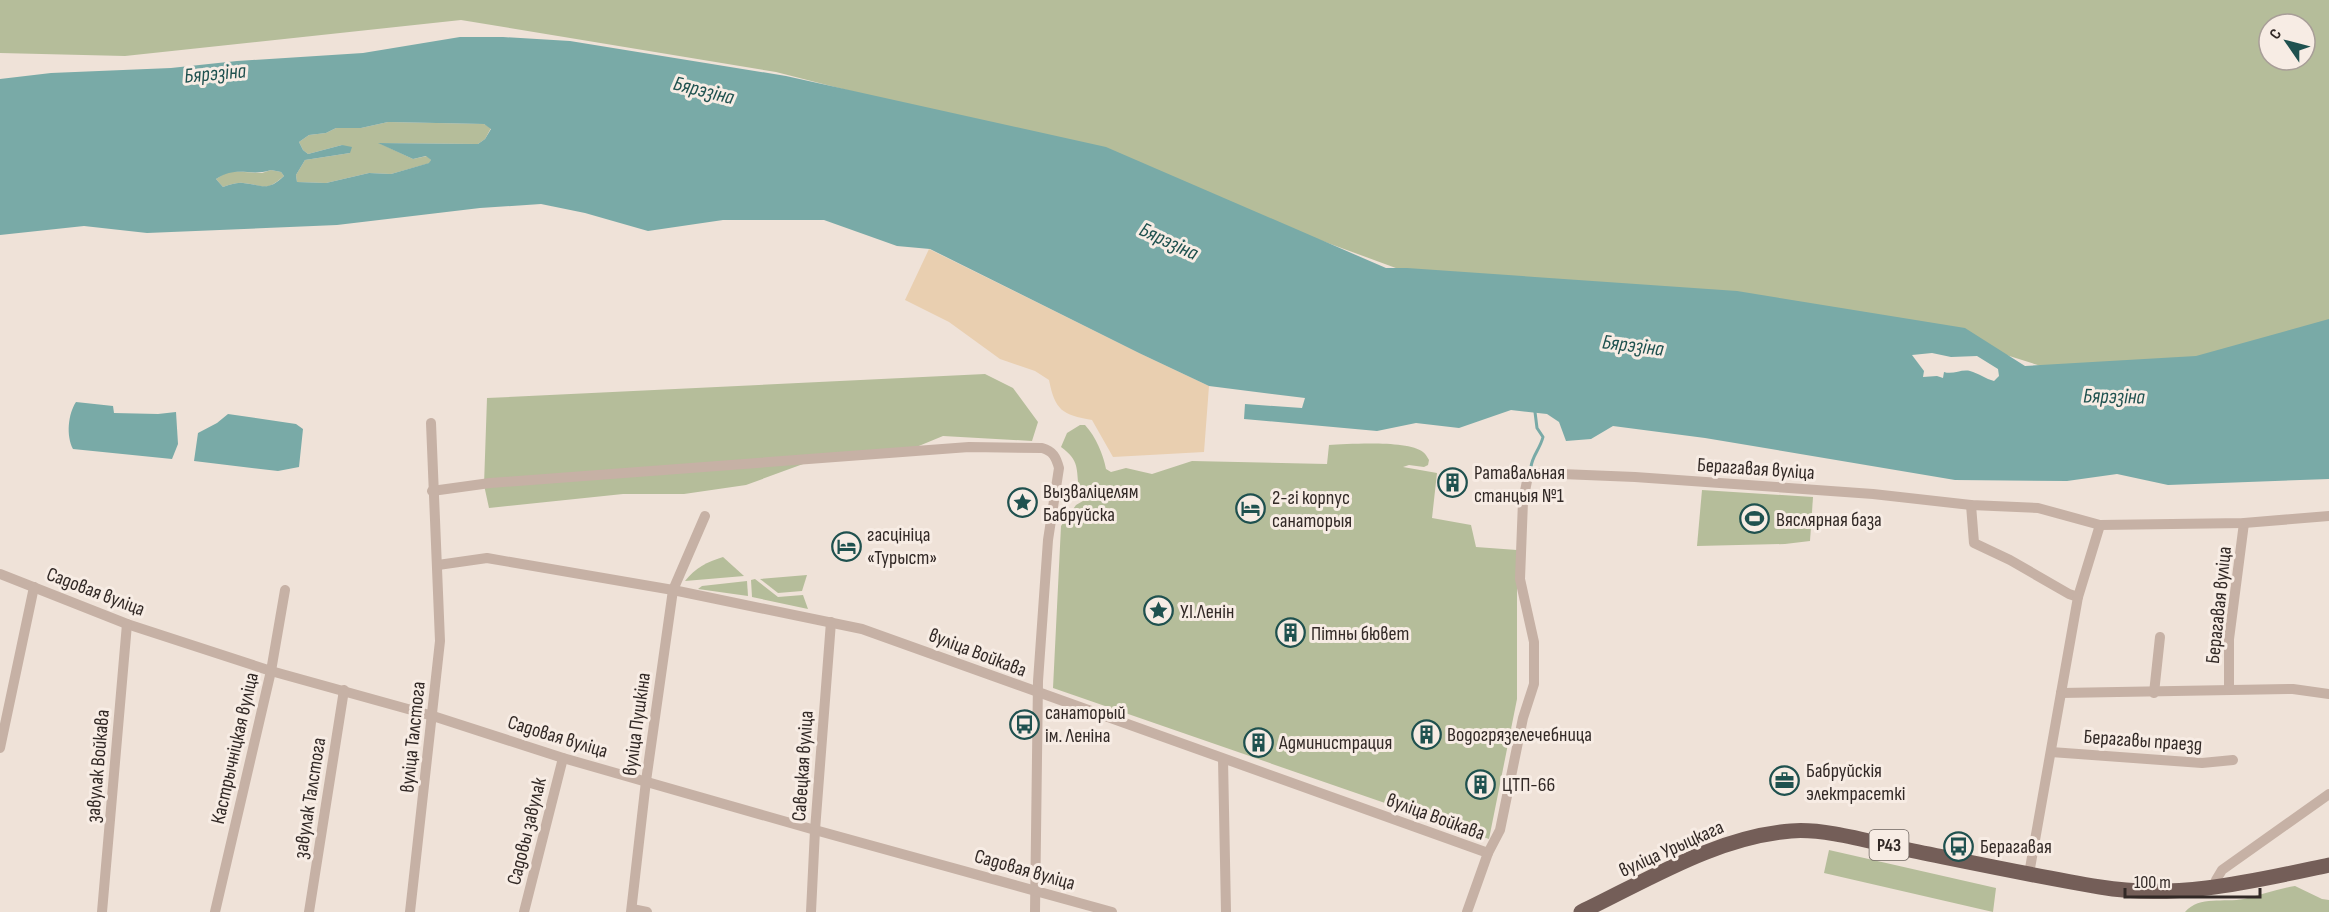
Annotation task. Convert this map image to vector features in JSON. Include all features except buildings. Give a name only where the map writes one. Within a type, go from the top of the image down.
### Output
[{"type":"main road","name":"вуліца Урыцкага","points":[[1581,912],[1718,847],[1747,838],[1793,831],[1817,832],[2029,874]]},
{"type":"main road","name":"Р43","points":[[2029,874],[2102,888],[2182,891],[2217,887],[2329,865]]},
{"type":"street","name":"вуліца Талстога","points":[[410,912],[440,642],[431,423]]},
{"type":"street","points":[[432,491],[490,483],[969,447],[1042,448],[1050,451],[1057,458],[1059,468],[1048,540],[1037,694],[1035,912]]},
{"type":"street","name":"Берагавая вуліца","points":[[1488,854],[1500,830],[1523,718],[1534,684],[1534,642],[1520,579],[1523,501],[1528,476],[1537,473],[1635,477],[1873,494],[1971,505],[2038,508],[2100,525],[2244,523],[2329,516]]},
{"type":"street","points":[[1971,505],[1974,543],[2078,597]]},
{"type":"street","name":"вуліца Пушкіна","points":[[647,912],[632,910],[646,781],[673,590],[705,516]]},
{"type":"street","name":"Берагавая вуліца","points":[[2229,690],[2229,639],[2244,523]]},
{"type":"street","points":[[2029,874],[2078,597],[2100,525]]},
{"type":"street","name":"вуліца Войкава","points":[[438,565],[487,558],[673,590],[862,629],[1037,694],[1488,854]]},
{"type":"street","name":"Садовая вуліца","points":[[0,574],[128,624],[271,671],[433,716],[563,758],[1112,912]]},
{"type":"street","points":[[0,748],[34,587]]},
{"type":"street","name":"Кастрычніцкая вуліца","points":[[215,912],[271,671],[285,590]]},
{"type":"street","name":"Савецкая вуліца","points":[[812,912],[815,830],[831,622]]},
{"type":"street","name":"завулак Войкава","points":[[102,912],[128,624]]},
{"type":"street","points":[[2154,693],[2160,637]]},
{"type":"street","name":"завулак Талстога","points":[[309,912],[344,690]]},
{"type":"street","name":"Берагавая вуліца","points":[[2061,693],[2293,690],[2329,694]]},
{"type":"street","name":"Берагавы праезд","points":[[2051,752],[2202,762],[2233,760]]},
{"type":"street","name":"Садовы завулак","points":[[524,912],[563,758]]},
{"type":"street","points":[[1223,759],[1226,912]]},
{"type":"street","points":[[2217,887],[2216,880],[2222,870],[2329,794]]},
{"type":"street","points":[[1467,912],[1488,854]]},
{"type":"green space","points":[[0,0],[2329,0],[2329,326],[2193,363],[2041,366],[1933,332],[1404,271],[1058,144],[776,72],[461,20],[125,56],[0,53]]},
{"type":"green space","points":[[388,122],[484,124],[491,128],[485,139],[478,144],[379,143],[413,159],[427,156],[431,160],[430,163],[391,174],[369,173],[326,183],[297,182],[296,175],[305,160],[350,153],[342,145],[308,154],[299,142],[309,135],[326,133],[336,128],[361,128]]},
{"type":"green space","points":[[271,170],[281,172],[284,176],[268,186],[241,183],[223,187],[216,179],[229,171],[262,173]]},
{"type":"green space","points":[[985,374],[1013,388],[1038,422],[1032,441],[943,436],[909,450],[814,460],[746,485],[684,494],[623,494],[489,508],[484,485],[487,398]]},
{"type":"green space","points":[[1080,425],[1085,425],[1092,435],[1101,452],[1106,469],[1111,472],[1126,468],[1152,474],[1192,461],[1327,464],[1329,445],[1392,444],[1415,448],[1425,454],[1429,460],[1428,465],[1403,467],[1437,473],[1432,518],[1471,525],[1476,547],[1517,550],[1517,699],[1489,839],[1053,688],[1061,526],[1076,505],[1095,494],[1086,495],[1079,490],[1074,461],[1061,447],[1067,433]]},
{"type":"green space","name":"Вяслярная база","points":[[1702,490],[1813,497],[1810,541],[1785,544],[1697,546]]},
{"type":"green space","points":[[723,557],[744,576],[685,581],[702,566]]},
{"type":"green space","points":[[807,575],[802,591],[778,593],[760,579]]},
{"type":"green space","points":[[755,579],[778,597],[803,595],[808,609],[752,597],[751,580]]},
{"type":"green space","points":[[747,581],[748,596],[698,589],[702,586]]},
{"type":"green space","points":[[1829,850],[1996,888],[1993,912],[1824,873]]},
{"type":"green space","points":[[2295,886],[2329,900],[2329,912],[2185,912],[2205,901],[2244,899]]},
{"type":"sand","points":[[929,249],[1209,386],[1204,452],[1113,457],[1092,420],[1073,416],[1057,405],[1049,380],[1035,371],[1000,359],[949,322],[905,300]]},
{"type":"water","name":"Бярэзіна","points":[[460,37],[503,37],[570,41],[786,76],[1106,147],[1386,268],[1737,291],[1965,328],[2025,366],[2196,356],[2329,319],[2329,479],[2168,485],[2117,474],[2067,481],[1955,480],[1705,438],[1613,426],[1591,439],[1566,441],[1559,422],[1547,414],[1511,410],[1459,428],[1416,423],[1377,431],[1244,419],[1245,404],[1302,408],[1305,398],[1209,386],[930,249],[897,246],[824,220],[723,220],[648,231],[585,213],[541,204],[480,208],[337,225],[147,233],[84,226],[0,235],[0,79],[51,73],[171,68],[237,61],[363,53]],"holes":[[[388,122],[484,124],[491,129],[485,139],[478,144],[378,143],[413,159],[426,156],[431,160],[429,163],[391,174],[369,173],[326,183],[297,182],[296,175],[305,160],[350,153],[352,147],[342,145],[308,154],[299,142],[309,135],[326,133],[336,128],[361,128]],[[271,170],[281,172],[284,176],[269,186],[241,183],[223,187],[216,179],[237,172]],[[1932,353],[1951,357],[1977,356],[1998,369],[1999,376],[1994,381],[1967,371],[1944,372],[1943,378],[1923,377],[1924,371],[1912,355]]]},
{"type":"water","points":[[76,402],[113,406],[114,413],[176,412],[178,444],[172,459],[73,449],[69,438],[69,425]]},
{"type":"water","points":[[228,414],[296,424],[303,429],[299,467],[278,471],[194,461],[198,433]]},
{"type":"waterway","points":[[1531,467],[1543,437],[1537,428],[1535,412]]},
{"type":"place","name":"Ратавальная станцыя №1","points":[[1453,483]]},
{"type":"place","name":"Вызваліцелям Бабруйска","points":[[1022,503]]},
{"type":"place","name":"2-гі корпус санаторыя","points":[[1251,509]]},
{"type":"place","name":"Вяслярная база","points":[[1755,519]]},
{"type":"place","name":"гасцініца «Турыст»","points":[[846,546]]},
{"type":"place","name":"У.І.Ленін","points":[[1159,611]]},
{"type":"place","name":"Пітны бювет","points":[[1290,633]]},
{"type":"place","name":"санаторый ім. Леніна","points":[[1024,724]]},
{"type":"place","name":"Водогрязелечебница","points":[[1426,734]]},
{"type":"place","name":"Администрация","points":[[1258,742]]},
{"type":"place","name":"Бабруйскія электрасеткі","points":[[1785,781]]},
{"type":"place","name":"ЦТП-66","points":[[1481,784]]},
{"type":"place","name":"Берагавая","points":[[1959,846]]}]
